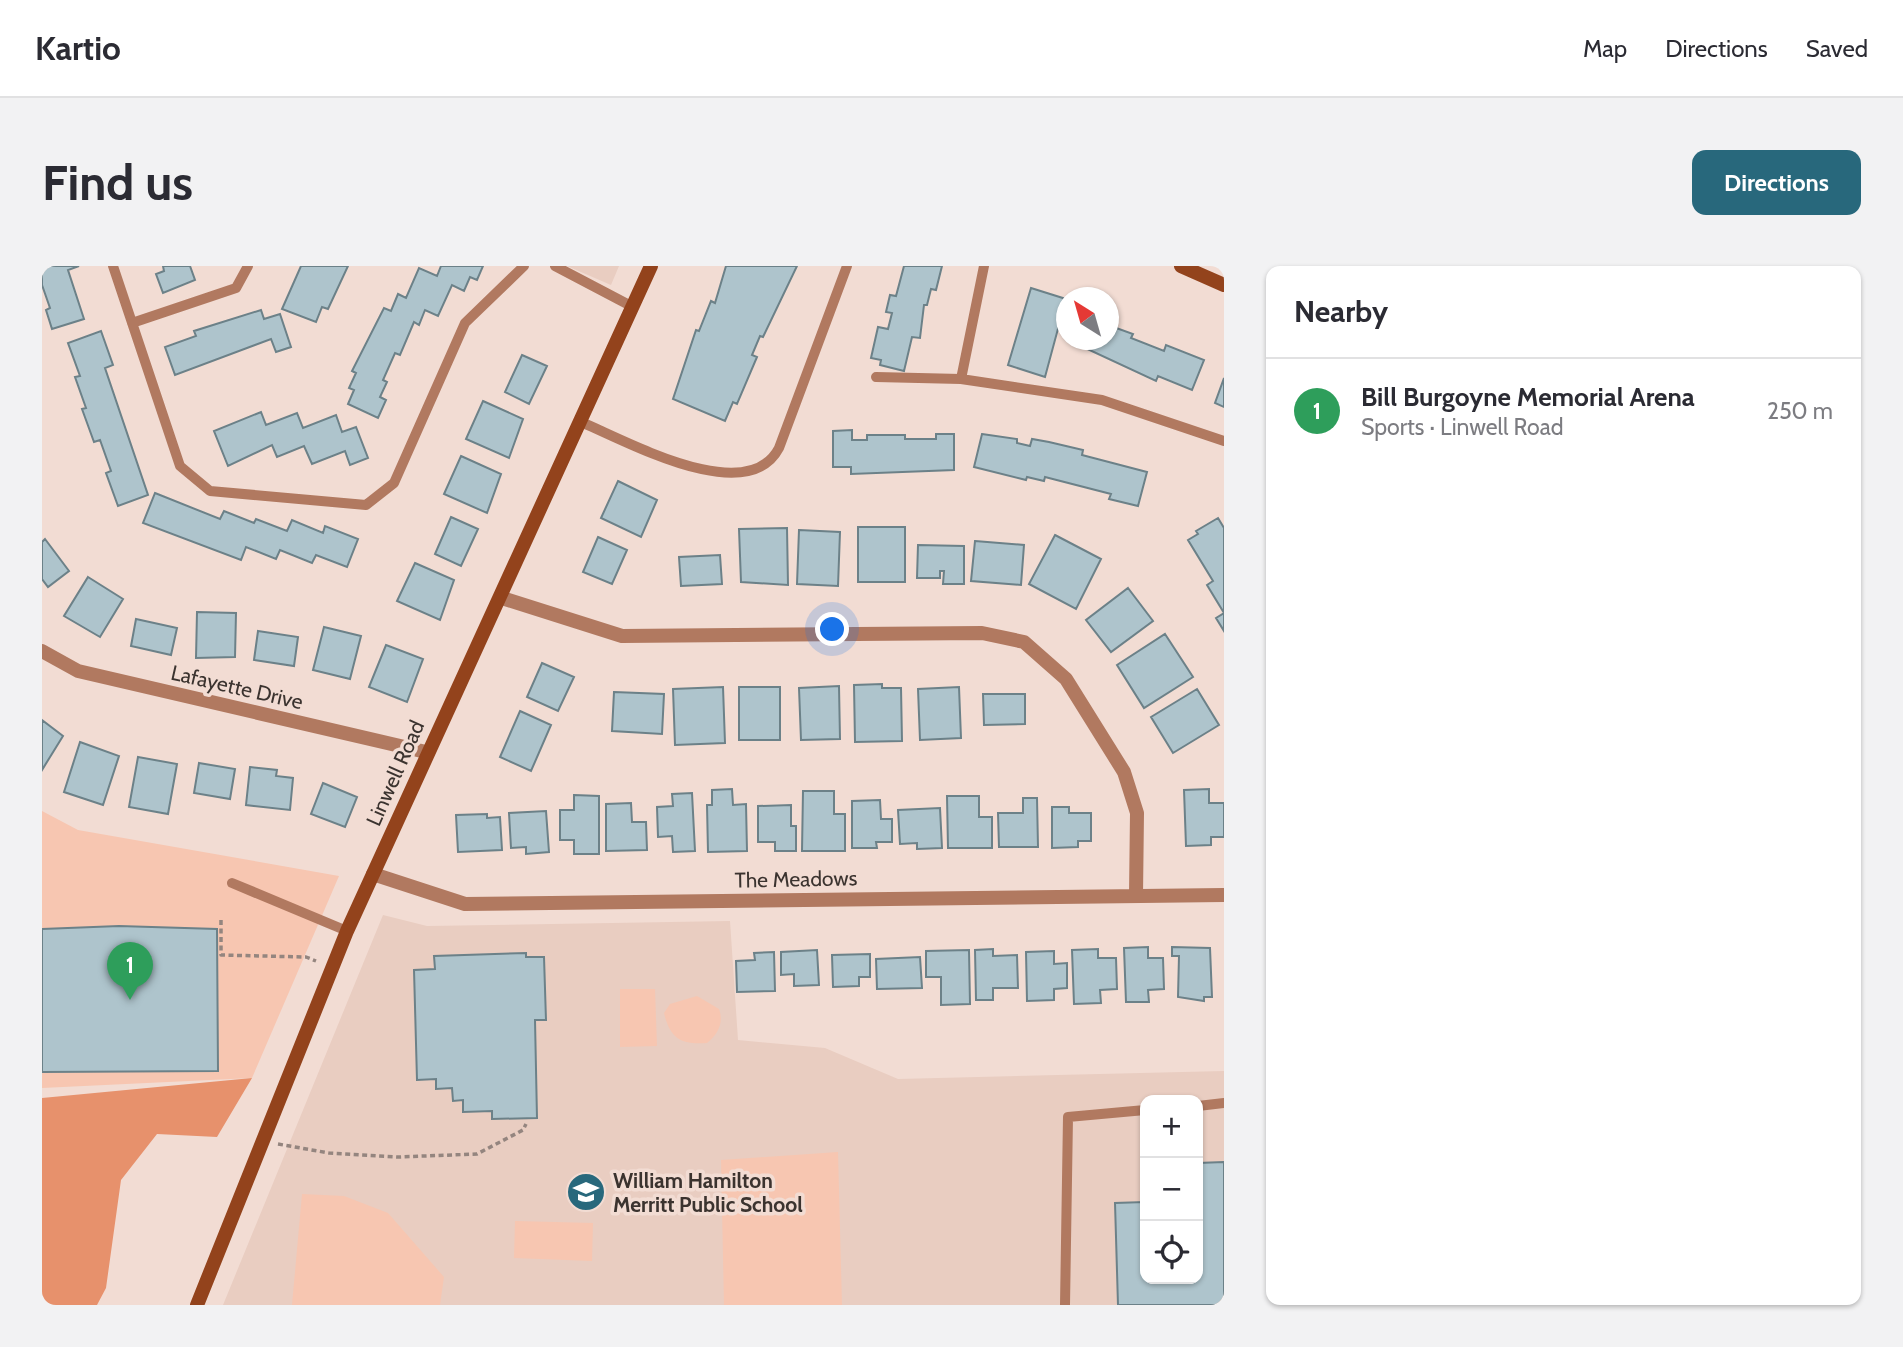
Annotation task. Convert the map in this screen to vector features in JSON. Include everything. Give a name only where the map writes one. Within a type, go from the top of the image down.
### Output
[{"type":"main road","name":"Linwell Road","points":[[197,1305],[347,931],[426,752],[502,598],[651,266]]},
{"type":"main road","points":[[1181,266],[1224,285]]},
{"type":"street","points":[[502,598],[622,636],[982,633],[1024,642],[1066,679],[1124,772],[1137,813],[1136,895]]},
{"type":"street","name":"Lafayette Drive","points":[[42,651],[78,671],[426,752]]},
{"type":"street","name":"The Meadows","points":[[373,874],[465,904],[1224,895]]},
{"type":"lane","points":[[113,266],[180,466],[210,491],[366,505],[394,483],[465,323],[524,266]]},
{"type":"lane","points":[[132,323],[236,288],[248,266]]},
{"type":"lane","points":[[555,266],[633,307]]},
{"type":"lane","points":[[581,422],[707,472],[736,474],[763,464],[777,452],[847,266]]},
{"type":"lane","points":[[961,379],[984,266]]},
{"type":"lane","points":[[876,377],[961,379],[1102,400],[1224,441]]},
{"type":"lane","points":[[232,883],[347,931]]},
{"type":"lane","points":[[1203,1105],[1224,1103]]},
{"type":"lane","points":[[1065,1305],[1068,1117],[1140,1110]]},
{"type":"path","points":[[221,920],[220,955],[306,957],[332,967]]},
{"type":"path","points":[[262,1141],[329,1153],[398,1157],[477,1154],[523,1130],[526,1124]]},
{"type":"shaded area","points":[[567,266],[619,266],[611,285]]},
{"type":"shaded area","points":[[42,811],[78,830],[339,876],[252,1078],[42,1088]]},
{"type":"shaded area","name":"William Hamilton Merritt Public School","points":[[383,915],[427,926],[730,921],[738,1040],[825,1048],[898,1079],[1224,1071],[1224,1305],[223,1305]]},
{"type":"shaded area","points":[[620,989],[655,989],[657,1046],[620,1047]]},
{"type":"shaded area","points":[[697,996],[719,1009],[719,1028],[707,1043],[691,1043],[678,1038],[670,1029],[664,1013],[670,1004]]},
{"type":"shaded area","points":[[252,1078],[217,1137],[157,1134],[121,1180],[106,1288],[97,1305],[42,1305],[42,1098]]},
{"type":"shaded area","points":[[838,1152],[842,1305],[724,1305],[721,1160]]},
{"type":"shaded area","points":[[302,1194],[344,1196],[388,1213],[444,1277],[440,1305],[292,1305]]},
{"type":"shaded area","points":[[515,1221],[593,1223],[592,1261],[514,1258]]},
{"type":"building","points":[[42,266],[79,266],[68,270],[84,319],[52,329],[46,310],[50,308],[42,285]]},
{"type":"building","points":[[163,266],[190,266],[195,280],[163,293],[156,274],[164,271]]},
{"type":"building","points":[[301,266],[348,266],[328,309],[322,307],[316,322],[282,309]]},
{"type":"building","points":[[441,266],[483,266],[477,280],[470,277],[464,291],[452,285],[438,316],[425,310],[419,325],[414,322],[400,355],[395,353],[383,380],[387,382],[380,397],[386,400],[378,418],[348,404],[354,390],[349,388],[356,373],[352,371],[384,308],[391,311],[398,294],[406,298],[419,268],[437,276]]},
{"type":"building","points":[[726,266],[797,266],[763,337],[760,336],[752,355],[757,357],[737,404],[733,402],[725,421],[673,399],[696,330],[699,331],[711,301],[715,303]]},
{"type":"building","points":[[904,266],[942,266],[936,290],[931,289],[927,305],[924,305],[920,338],[912,337],[904,371],[880,365],[881,360],[871,358],[878,327],[888,329],[892,313],[886,312],[890,295],[896,296]]},
{"type":"building","points":[[1031,288],[1056,296],[1056,336],[1045,377],[1008,365]]},
{"type":"building","points":[[261,310],[264,319],[280,314],[291,347],[276,352],[271,339],[175,375],[165,347],[196,336],[194,331]]},
{"type":"building","points":[[1119,329],[1133,334],[1131,338],[1164,351],[1166,345],[1204,360],[1192,390],[1158,376],[1156,381],[1089,350],[1119,350]]},
{"type":"building","points":[[101,331],[113,365],[105,368],[148,495],[118,506],[106,473],[111,471],[100,440],[94,442],[82,409],[86,408],[75,377],[80,376],[68,343]]},
{"type":"building","points":[[522,355],[547,366],[529,404],[505,392]]},
{"type":"building","points":[[1224,378],[1224,407],[1215,403]]},
{"type":"building","points":[[483,401],[523,419],[509,458],[466,439]]},
{"type":"building","points":[[261,412],[266,425],[297,413],[303,428],[336,415],[342,432],[356,427],[368,458],[350,465],[345,451],[312,464],[304,446],[277,457],[272,445],[228,466],[214,431]]},
{"type":"building","points":[[852,430],[852,440],[867,440],[867,435],[905,435],[905,439],[936,439],[936,434],[954,434],[954,470],[851,474],[851,467],[833,467],[833,431]]},
{"type":"building","points":[[982,434],[1017,439],[1017,443],[1030,446],[1032,439],[1049,442],[1083,450],[1082,455],[1147,472],[1138,506],[1109,499],[1111,494],[1045,477],[1044,481],[1027,477],[1026,480],[974,467]]},
{"type":"building","points":[[461,456],[501,474],[487,513],[444,494]]},
{"type":"building","points":[[618,481],[657,500],[641,537],[601,518]]},
{"type":"building","points":[[155,493],[220,519],[224,511],[254,523],[256,519],[287,531],[292,520],[323,533],[325,526],[358,539],[347,567],[316,555],[312,563],[280,550],[276,559],[246,547],[241,560],[143,523]]},
{"type":"building","points":[[451,517],[478,529],[461,566],[435,554]]},
{"type":"building","points":[[1218,518],[1224,528],[1224,613],[1207,585],[1213,581],[1188,540],[1198,534],[1196,531]]},
{"type":"building","points":[[858,527],[905,527],[905,582],[858,582]]},
{"type":"building","points":[[787,528],[788,585],[741,582],[739,529]]},
{"type":"building","points":[[799,530],[840,532],[838,586],[797,584]]},
{"type":"building","points":[[1055,535],[1101,559],[1076,609],[1029,584]]},
{"type":"building","points":[[598,537],[627,550],[612,584],[583,572]]},
{"type":"building","points":[[45,539],[69,571],[48,587],[42,579],[42,542]]},
{"type":"building","points":[[975,541],[1024,545],[1021,585],[971,581]]},
{"type":"building","points":[[918,545],[964,546],[964,584],[943,584],[944,571],[940,571],[940,578],[917,578]]},
{"type":"building","points":[[720,555],[722,584],[681,586],[679,557]]},
{"type":"building","points":[[415,563],[454,580],[440,620],[397,601]]},
{"type":"building","points":[[88,577],[123,599],[100,637],[64,616]]},
{"type":"building","points":[[1128,588],[1153,621],[1111,652],[1086,620]]},
{"type":"building","points":[[197,612],[236,613],[235,657],[196,658]]},
{"type":"building","points":[[1224,613],[1224,631],[1216,618]]},
{"type":"building","points":[[136,619],[177,628],[171,655],[131,646]]},
{"type":"building","points":[[324,627],[361,636],[350,679],[313,670]]},
{"type":"building","points":[[258,631],[298,637],[294,666],[254,660]]},
{"type":"building","points":[[1165,634],[1193,677],[1144,708],[1117,665]]},
{"type":"building","points":[[386,645],[423,659],[407,702],[369,687]]},
{"type":"building","points":[[542,663],[574,677],[558,711],[527,697]]},
{"type":"building","points":[[882,684],[882,688],[901,688],[902,741],[855,742],[854,685]]},
{"type":"building","points":[[839,686],[840,739],[801,740],[799,688]]},
{"type":"building","points":[[723,687],[725,743],[675,745],[673,689]]},
{"type":"building","points":[[739,687],[780,687],[780,740],[739,740]]},
{"type":"building","points":[[959,687],[961,738],[920,740],[918,689]]},
{"type":"building","points":[[1197,689],[1219,725],[1173,753],[1151,717]]},
{"type":"building","points":[[614,692],[664,694],[662,734],[612,731]]},
{"type":"building","points":[[983,694],[1025,694],[1025,724],[984,725]]},
{"type":"building","points":[[520,711],[551,725],[531,771],[500,757]]},
{"type":"building","points":[[42,720],[63,736],[42,770]]},
{"type":"building","points":[[80,742],[119,756],[103,805],[64,792]]},
{"type":"building","points":[[138,757],[177,764],[168,814],[129,807]]},
{"type":"building","points":[[199,763],[235,769],[230,799],[194,793]]},
{"type":"building","points":[[250,767],[277,770],[276,776],[293,778],[290,810],[246,805]]},
{"type":"building","points":[[323,783],[357,797],[345,827],[311,814]]},
{"type":"building","points":[[732,789],[733,805],[746,804],[747,851],[708,852],[707,805],[712,805],[712,790]]},
{"type":"building","points":[[1209,789],[1209,803],[1224,803],[1224,837],[1211,837],[1211,845],[1186,846],[1184,790]]},
{"type":"building","points":[[803,791],[834,791],[834,814],[845,814],[845,851],[802,851]]},
{"type":"building","points":[[692,793],[695,851],[673,852],[672,836],[658,837],[657,807],[673,806],[672,794]]},
{"type":"building","points":[[574,795],[599,796],[599,854],[574,854],[574,840],[560,840],[560,810],[574,810]]},
{"type":"building","points":[[947,796],[979,796],[979,817],[992,817],[992,848],[948,848]]},
{"type":"building","points":[[1023,798],[1037,798],[1038,847],[999,847],[998,813],[1023,813]]},
{"type":"building","points":[[880,800],[881,819],[892,819],[892,842],[876,842],[877,848],[852,848],[852,801]]},
{"type":"building","points":[[631,803],[632,822],[646,822],[647,850],[606,851],[606,804]]},
{"type":"building","points":[[791,805],[791,826],[796,826],[796,851],[775,851],[775,842],[758,842],[758,806]]},
{"type":"building","points":[[1052,807],[1069,807],[1069,813],[1091,813],[1091,841],[1078,841],[1078,847],[1052,848]]},
{"type":"building","points":[[940,808],[942,848],[917,849],[917,843],[900,844],[898,810]]},
{"type":"building","points":[[546,811],[549,852],[526,854],[526,847],[511,848],[509,813]]},
{"type":"building","points":[[487,814],[487,818],[500,817],[502,850],[458,852],[456,815]]},
{"type":"building","points":[[119,926],[217,929],[218,1071],[42,1072],[42,929]]},
{"type":"building","points":[[1148,947],[1148,958],[1163,958],[1164,989],[1148,990],[1149,1002],[1126,1002],[1124,948]]},
{"type":"building","points":[[1172,947],[1210,948],[1212,997],[1204,997],[1204,1001],[1178,997],[1179,956],[1172,956]]},
{"type":"building","points":[[993,949],[993,956],[1017,955],[1018,988],[993,988],[993,1000],[976,1000],[975,950]]},
{"type":"building","points":[[1098,949],[1098,958],[1116,958],[1117,989],[1100,990],[1101,1003],[1074,1004],[1072,950]]},
{"type":"building","points":[[817,950],[819,985],[794,986],[794,974],[781,975],[781,952]]},
{"type":"building","points":[[969,950],[970,1004],[941,1005],[941,977],[926,977],[926,951]]},
{"type":"building","points":[[1054,951],[1054,964],[1067,963],[1067,988],[1054,989],[1054,1000],[1027,1001],[1026,952]]},
{"type":"building","points":[[774,952],[775,991],[737,992],[736,961],[755,960],[754,953]]},
{"type":"building","points":[[526,953],[526,957],[544,957],[546,1020],[535,1020],[537,1118],[492,1119],[492,1111],[463,1112],[463,1100],[453,1101],[452,1088],[436,1089],[436,1079],[417,1080],[414,970],[435,969],[434,956]]},
{"type":"building","points":[[870,954],[870,977],[859,977],[859,986],[833,987],[832,955]]},
{"type":"building","points":[[920,957],[922,988],[877,989],[876,959]]},
{"type":"building","points":[[1224,1162],[1224,1305],[1118,1305],[1115,1203],[1140,1202],[1140,1284],[1203,1284],[1203,1163]]},
{"type":"place","name":"Bill Burgoyne Memorial Arena","points":[[130,1000]]},
{"type":"place","name":"William Hamilton Merritt Public School","points":[[586,1192]]}]
